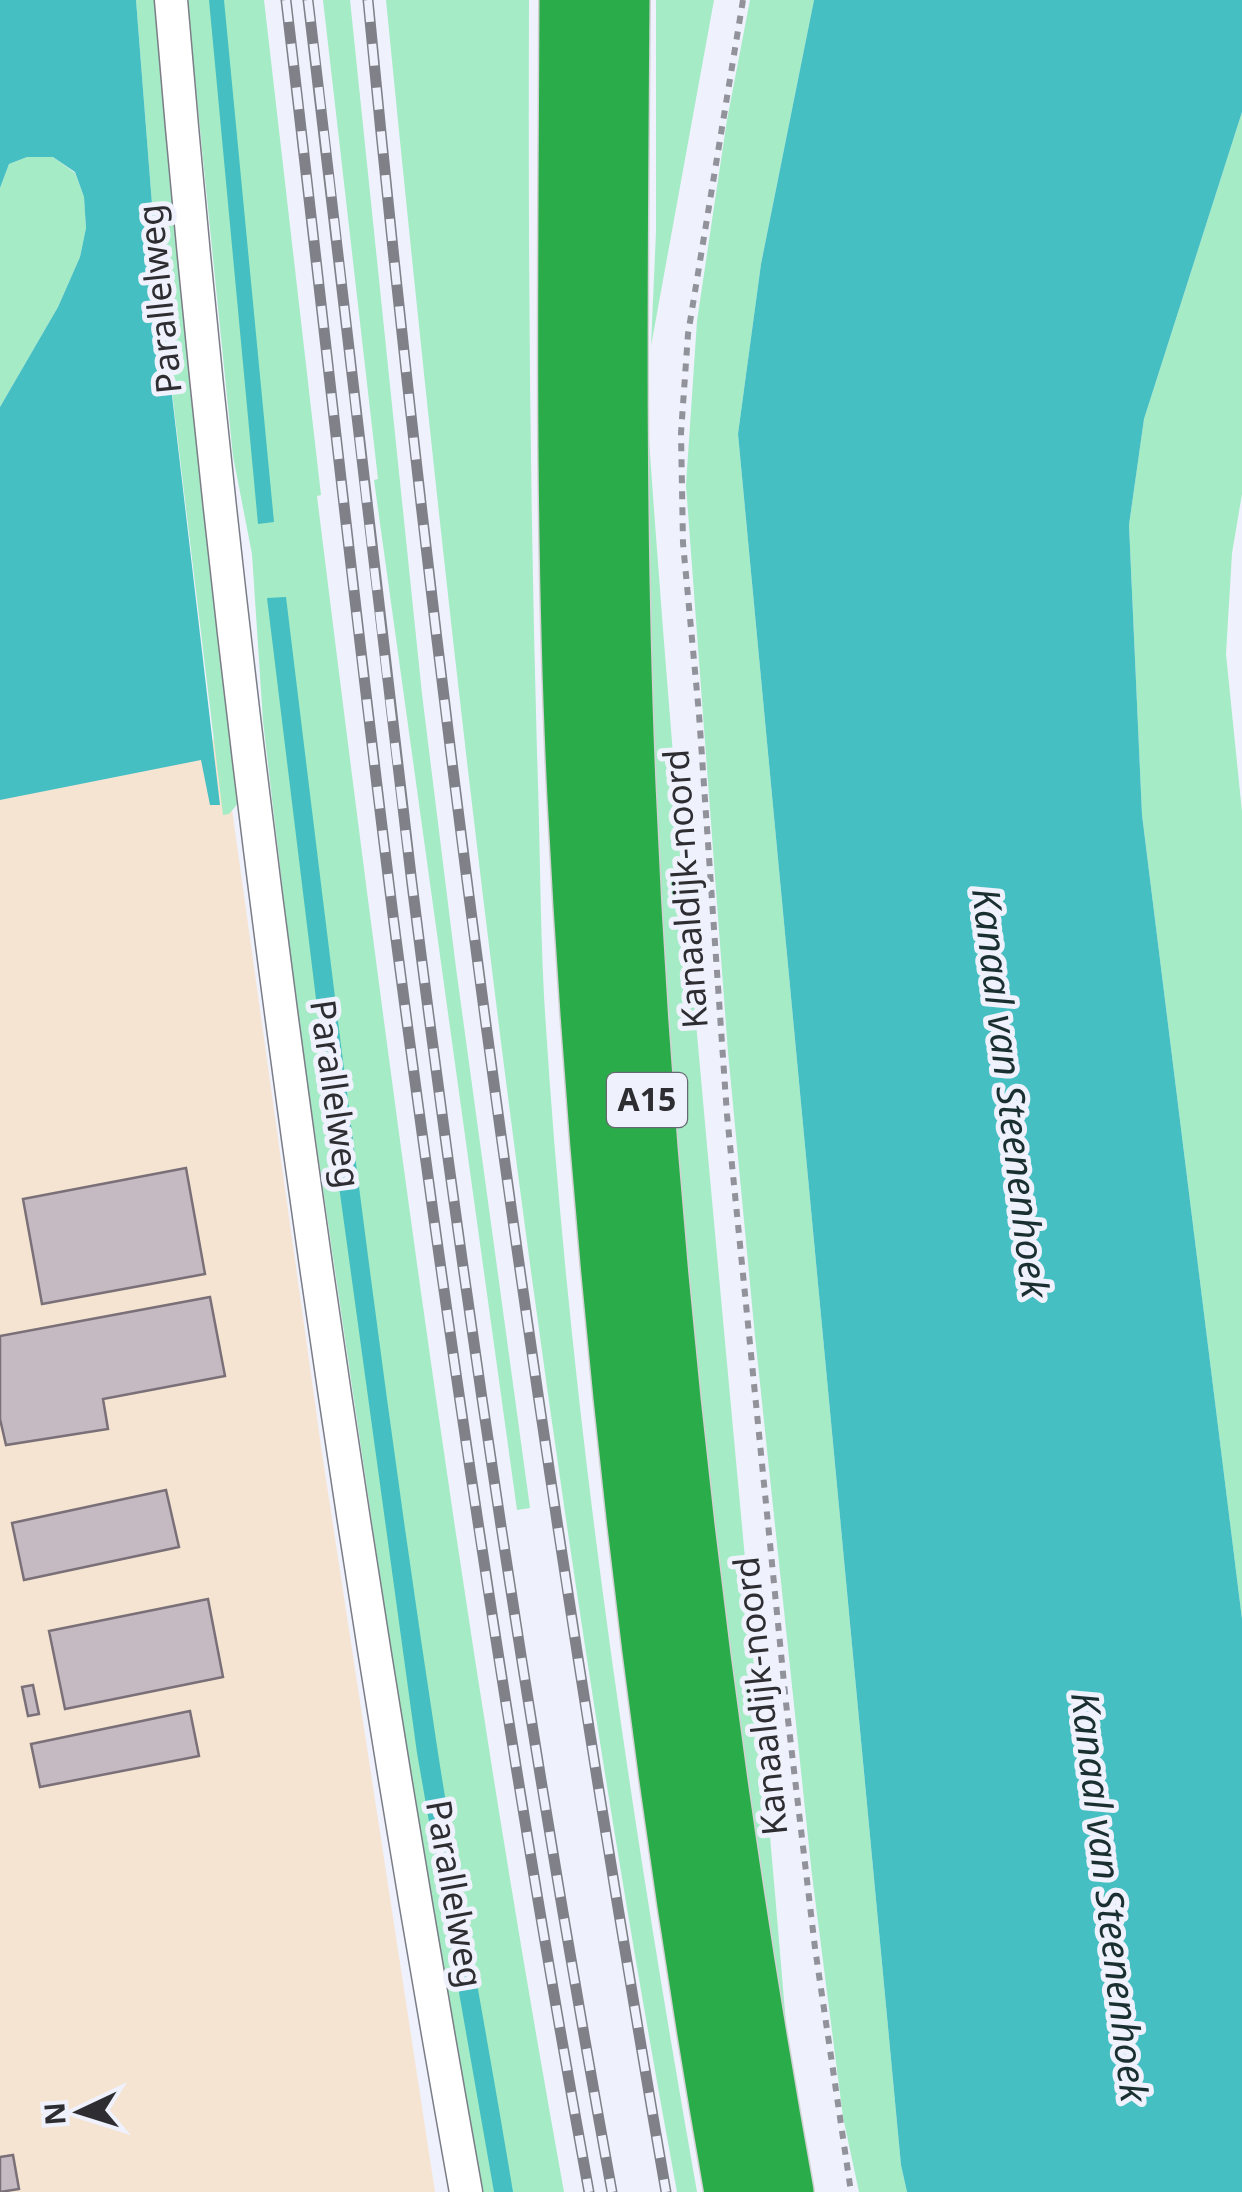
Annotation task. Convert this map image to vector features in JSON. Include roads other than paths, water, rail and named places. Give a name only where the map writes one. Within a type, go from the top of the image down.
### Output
[{"type":"highway","name":"A15","points":[[568,0],[567,494],[575,790],[592,1095],[648,1641],[691,1962],[732,2192]]},
{"type":"highway","name":"A15","points":[[622,0],[620,492],[628,787],[646,1093],[669,1368],[700,1653],[743,1956],[786,2192]]},
{"type":"street","name":"Parallelweg","points":[[171,0],[228,565],[286,1035],[379,1685],[466,2192]]},
{"type":"water","points":[[0,0],[136,0],[157,268],[220,805],[210,805],[201,760],[0,800],[0,407],[58,307],[80,257],[86,228],[84,197],[75,172],[53,157],[27,157],[9,164],[0,188]]},
{"type":"water","points":[[209,0],[224,0],[274,522],[258,524]]},
{"type":"water","name":"Kanaal van Steenenhoek","points":[[814,0],[1242,0],[1242,112],[1144,419],[1129,525],[1142,815],[1242,1619],[1242,2192],[907,2192],[901,2165],[738,434],[761,264]]},
{"type":"water","points":[[286,597],[416,1609],[513,2192],[494,2192],[417,1753],[338,1179],[267,598]]},
{"type":"railway","points":[[286,0],[367,704],[417,1096],[509,1723],[589,2192]]},
{"type":"railway","points":[[308,0],[398,773],[455,1212],[529,1703],[612,2192]]},
{"type":"railway","points":[[368,0],[426,550],[496,1099],[576,1646],[666,2192]]}]
